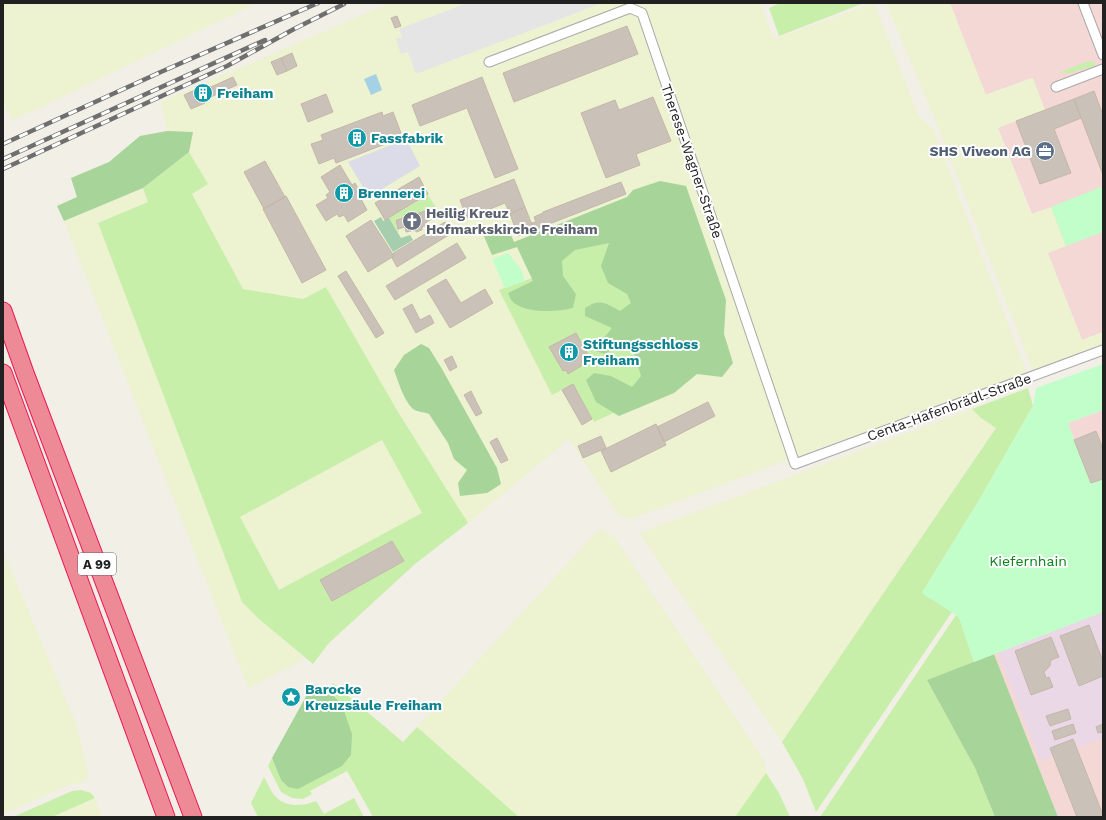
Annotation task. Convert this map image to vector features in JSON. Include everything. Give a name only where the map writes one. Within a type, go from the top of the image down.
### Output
[{"type":"highway","name":"A 99","points":[[3,311],[192,817]]},
{"type":"highway","name":"A 99","points":[[3,373],[166,817]]},
{"type":"street","points":[[1083,3],[1103,55]]},
{"type":"street","name":"Therese-Wagner-Straße","points":[[489,62],[630,8],[642,13],[795,464]]},
{"type":"street","points":[[1056,87],[1103,69]]},
{"type":"street","name":"Centa-Hafenbrädl-Straße","points":[[795,464],[1103,350]]},
{"type":"shaded area","points":[[467,3],[602,3],[416,74],[408,52],[401,54],[396,39],[402,37],[399,29]]},
{"type":"shaded area","points":[[950,3],[1103,3],[1103,332],[1082,340],[998,128],[1032,78],[985,95]]},
{"type":"shaded area","points":[[406,139],[420,166],[369,197],[348,162]]},
{"type":"shaded area","points":[[1103,410],[1103,479],[1091,483],[1068,423]]},
{"type":"shaded area","points":[[1103,612],[1103,817],[1058,817],[994,654]]},
{"type":"shaded area","points":[[1103,612],[1103,738],[1040,761],[998,652]]},
{"type":"green space","points":[[3,3],[257,3],[12,121],[3,102]]},
{"type":"green space","points":[[390,3],[760,3],[774,39],[874,3],[919,117],[933,129],[1027,373],[631,519],[619,516],[569,439],[468,523],[398,412],[326,287],[303,299],[243,289],[192,194],[208,184],[189,152],[193,132],[167,131],[161,102]]},
{"type":"green space","points":[[780,3],[864,3],[779,36],[769,8]]},
{"type":"green space","points":[[886,3],[950,3],[986,95],[1033,78],[1045,110],[998,128],[1031,214],[1051,207],[1066,246],[1048,253],[1082,340],[1103,332],[1103,345],[1033,371],[933,115]]},
{"type":"green space","points":[[1089,61],[1093,62],[1095,65],[1089,69],[1088,67],[1071,73],[1058,73]]},
{"type":"green space","points":[[167,131],[193,132],[189,152],[143,188],[64,221],[57,206],[77,197],[71,178],[109,162],[140,136]]},
{"type":"green space","points":[[189,152],[208,184],[192,194],[243,289],[303,299],[326,287],[398,412],[468,523],[415,564],[328,644],[313,664],[259,619],[242,602],[98,223],[148,202],[143,188]],"holes":[[[382,440],[422,513],[279,590],[240,517]],[[392,541],[404,561],[332,601],[320,580]]]},
{"type":"green space","points":[[660,181],[686,186],[726,300],[724,334],[733,363],[722,377],[697,374],[674,393],[619,416],[596,402],[586,380],[594,373],[611,376],[632,387],[641,376],[634,352],[621,346],[604,354],[594,350],[612,328],[585,316],[585,308],[595,303],[599,302],[607,304],[620,311],[631,303],[627,294],[608,283],[601,266],[609,243],[575,250],[562,261],[563,276],[576,294],[573,308],[541,311],[524,308],[517,305],[511,300],[508,293],[533,281],[517,247],[492,255],[483,234],[507,226],[514,242],[627,197],[633,190]]},
{"type":"green space","points":[[1103,186],[1103,232],[1066,246],[1051,207]]},
{"type":"green space","points":[[143,188],[148,202],[98,223],[242,602],[259,619],[301,655],[303,660],[248,688],[64,221]]},
{"type":"green space","points":[[428,195],[440,214],[434,218],[435,215],[433,211],[430,210],[395,219],[398,232],[389,218]]},
{"type":"green space","points":[[621,204],[697,374],[594,422],[573,384],[552,395],[499,290],[535,277]]},
{"type":"green space","points":[[381,217],[383,221],[389,218],[401,238],[410,235],[413,240],[393,252],[374,221]]},
{"type":"green space","points":[[508,253],[521,269],[525,281],[505,288],[492,259]]},
{"type":"green space","points":[[421,344],[429,348],[442,369],[497,468],[501,484],[487,493],[460,496],[458,483],[467,470],[454,459],[448,443],[429,414],[413,409],[402,391],[394,370],[404,355]]},
{"type":"green space","name":"Kiefernhain","points":[[1103,364],[1103,410],[1068,423],[1091,483],[1103,479],[1103,612],[974,662],[959,617],[922,593],[981,497],[1033,406],[1036,388]]},
{"type":"green space","points":[[1028,388],[1033,406],[981,497],[922,593],[952,612],[816,812],[803,779],[782,742],[996,428],[981,418],[972,409]]},
{"type":"green space","points":[[972,409],[996,427],[782,742],[639,533]]},
{"type":"green space","points":[[382,440],[422,513],[279,590],[240,517]]},
{"type":"green space","points":[[600,528],[615,538],[764,760],[766,773],[735,817],[519,817],[417,727]]},
{"type":"green space","points":[[3,551],[76,724],[89,776],[86,780],[80,783],[71,784],[3,814]]},
{"type":"green space","points":[[956,615],[959,617],[974,662],[927,680],[975,768],[995,817],[820,817]]},
{"type":"green space","points":[[994,654],[1058,817],[995,817],[975,768],[927,680]]},
{"type":"green space","points":[[333,683],[403,742],[417,727],[519,817],[373,817],[347,771],[310,791],[312,794],[303,799],[292,798],[281,792],[268,766],[272,758],[281,780],[288,787],[342,705],[330,692]]},
{"type":"green space","points":[[314,684],[330,692],[342,705],[352,734],[351,755],[342,766],[298,789],[288,787],[281,780],[272,758]]},
{"type":"green space","points":[[766,773],[779,793],[790,817],[735,817]]},
{"type":"green space","points":[[264,777],[274,795],[280,801],[285,803],[301,805],[316,801],[324,814],[354,798],[364,817],[258,817],[251,803]]},
{"type":"green space","points":[[81,790],[91,793],[95,798],[52,817],[13,817],[72,791]]},
{"type":"green space","points":[[95,798],[102,817],[50,817]]},
{"type":"water","points":[[376,74],[382,90],[371,95],[364,79]]},
{"type":"building","points":[[397,16],[401,26],[395,28],[391,18]]},
{"type":"building","points":[[627,26],[638,54],[514,102],[503,73]]},
{"type":"building","points":[[292,53],[297,66],[287,71],[281,58]]},
{"type":"building","points":[[281,58],[287,71],[277,75],[271,62]]},
{"type":"building","name":"Freiham","points":[[233,77],[237,85],[204,100],[205,103],[191,109],[184,95],[199,88],[200,92]]},
{"type":"building","points":[[482,77],[518,169],[495,178],[467,108],[420,126],[412,105]]},
{"type":"building","points":[[1094,91],[1103,115],[1103,175],[1074,99]]},
{"type":"building","points":[[326,94],[333,112],[308,122],[301,104]]},
{"type":"building","points":[[653,97],[671,141],[636,154],[640,165],[606,178],[581,113],[615,100],[619,110]]},
{"type":"building","name":"SHS Viveon AG","points":[[1074,99],[1081,118],[1054,129],[1071,173],[1040,184],[1016,121]]},
{"type":"building","name":"Fassfabrik","points":[[382,112],[383,116],[393,112],[401,133],[391,137],[393,141],[336,163],[334,158],[319,164],[311,144],[323,140],[321,135]]},
{"type":"building","points":[[265,161],[285,197],[264,209],[244,172]]},
{"type":"building","name":"Brennerei","points":[[340,165],[352,185],[355,183],[363,197],[361,199],[367,210],[348,222],[344,215],[339,217],[337,214],[326,221],[316,205],[328,198],[326,195],[330,192],[321,177]]},
{"type":"building","points":[[419,177],[428,194],[385,220],[375,203]]},
{"type":"building","points":[[514,179],[525,207],[510,214],[505,203],[467,218],[460,200]]},
{"type":"building","points":[[621,182],[626,194],[534,230],[531,223],[536,222],[534,217],[543,212]]},
{"type":"building","points":[[286,196],[326,270],[302,283],[263,209]]},
{"type":"building","points":[[525,207],[534,230],[518,236],[510,214]]},
{"type":"building","name":"Heilig Kreuz Hofmarkskirche Freiham","points":[[429,210],[434,213],[434,218],[426,222],[427,225],[422,227],[422,230],[416,232],[415,230],[406,232],[405,227],[398,229],[396,220]]},
{"type":"building","points":[[371,220],[394,256],[368,272],[346,236]]},
{"type":"building","points":[[445,222],[452,233],[397,267],[392,258],[394,256],[392,254]]},
{"type":"building","points":[[457,243],[466,258],[395,300],[386,286]]},
{"type":"building","points":[[346,271],[384,333],[376,338],[338,276]]},
{"type":"building","points":[[446,279],[461,303],[485,289],[493,303],[450,328],[427,290]]},
{"type":"building","points":[[412,304],[420,320],[430,315],[434,323],[416,333],[403,309]]},
{"type":"building","name":"Stiftungsschloss Freiham","points":[[576,333],[591,360],[590,363],[586,363],[568,374],[566,370],[563,371],[549,347]]},
{"type":"building","points":[[452,356],[457,367],[450,371],[444,360]]},
{"type":"building","points":[[573,384],[592,419],[582,425],[562,390]]},
{"type":"building","points":[[471,391],[482,413],[476,416],[464,395]]},
{"type":"building","points":[[708,402],[715,416],[664,442],[657,427]]},
{"type":"building","points":[[656,424],[666,445],[611,472],[601,451]]},
{"type":"building","points":[[1096,431],[1103,449],[1103,479],[1091,483],[1074,440]]},
{"type":"building","points":[[601,436],[606,448],[583,458],[578,446]]},
{"type":"building","points":[[497,438],[508,460],[501,463],[490,442]]},
{"type":"building","points":[[392,541],[404,561],[332,601],[320,580]]},
{"type":"building","points":[[1089,625],[1103,661],[1103,676],[1079,686],[1060,636]]},
{"type":"building","points":[[1051,637],[1059,657],[1051,660],[1050,666],[1044,672],[1046,678],[1049,677],[1053,687],[1031,695],[1015,651]]},
{"type":"building","points":[[1068,709],[1071,719],[1050,726],[1046,716]]},
{"type":"building","points":[[1073,724],[1076,733],[1055,740],[1052,731]]},
{"type":"building","points":[[1103,724],[1103,732],[1098,733],[1096,727]]},
{"type":"building","points":[[1073,739],[1103,817],[1077,817],[1050,748]]},
{"type":"railway","points":[[3,144],[163,71],[318,3]]},
{"type":"railway","points":[[3,169],[227,66],[294,29],[344,4]]},
{"type":"railway","points":[[3,159],[265,40]]},
{"type":"place","name":"Freiham","points":[[203,93]]},
{"type":"place","name":"Fassfabrik","points":[[357,138]]},
{"type":"place","name":"SHS Viveon AG","points":[[1045,151]]},
{"type":"place","name":"Brennerei","points":[[344,193]]},
{"type":"place","name":"Heilig Kreuz Hofmarkskirche Freiham","points":[[412,221]]},
{"type":"place","name":"Stiftungsschloss Freiham","points":[[569,352]]},
{"type":"place","name":"Barocke Kreuzsäule Freiham","points":[[291,697]]}]
